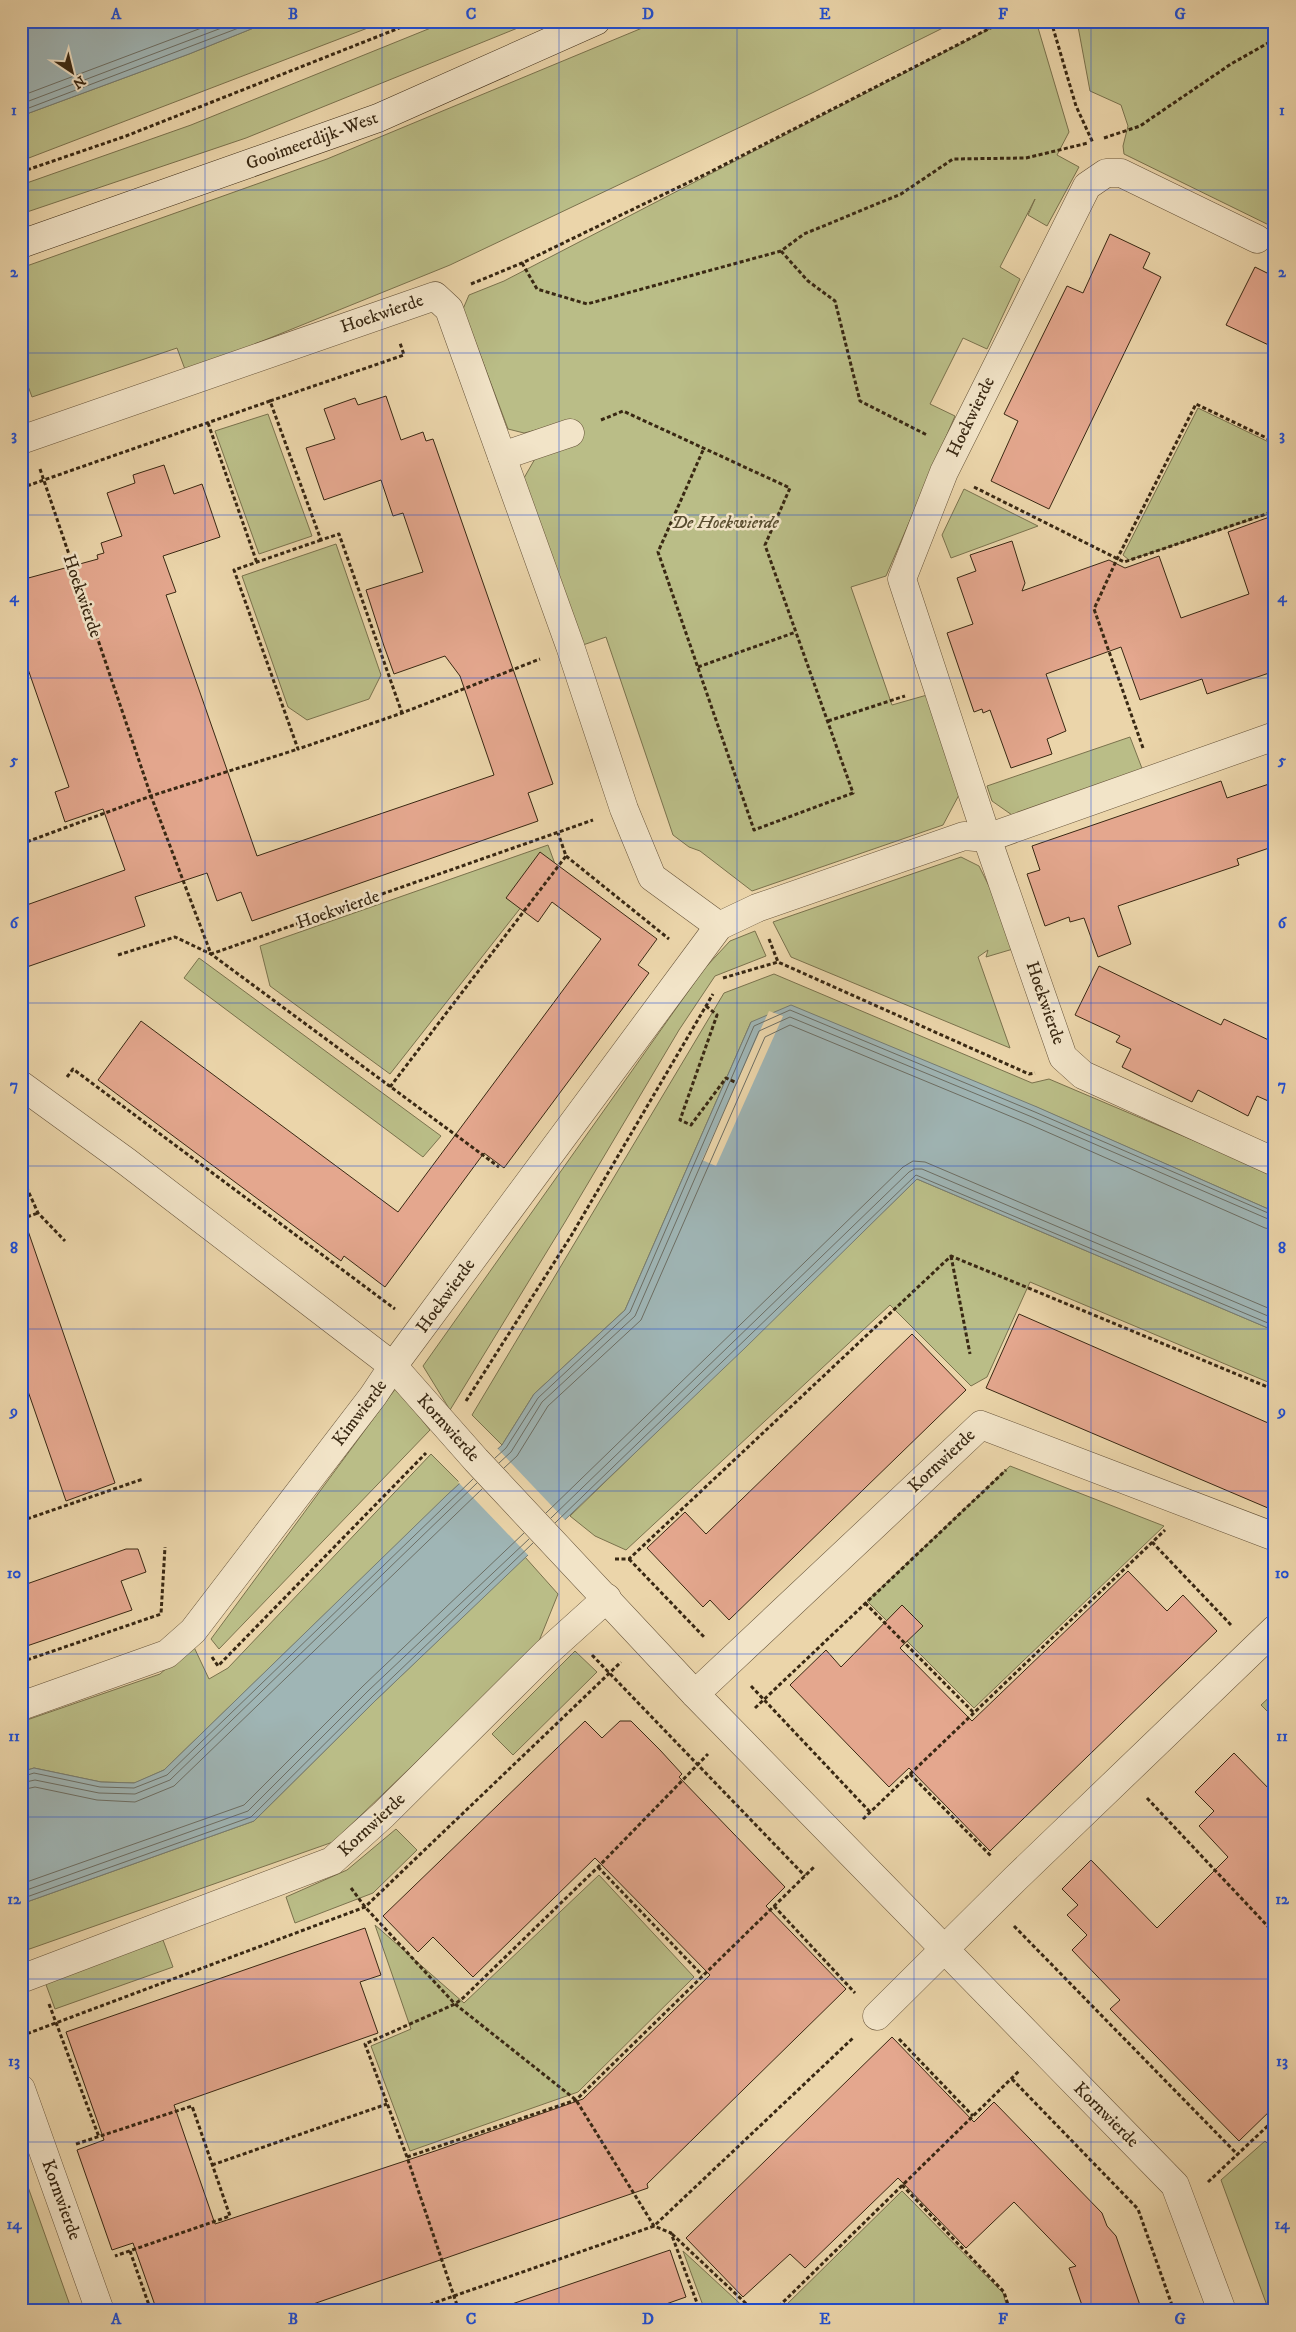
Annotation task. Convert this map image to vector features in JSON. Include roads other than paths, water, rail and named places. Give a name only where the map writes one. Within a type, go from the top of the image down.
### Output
[{"type":"street","name":"Gooimeerdijk-West","points":[[21,244],[378,118],[596,21]]},
{"type":"street","name":"Hoekwierde","points":[[1257,239],[1121,173],[1106,173],[1087,186],[950,461],[902,579],[987,838],[1063,1057],[1083,1075],[1275,1162]]},
{"type":"street","name":"Hoekwierde","points":[[25,438],[435,296],[448,309],[570,646],[624,809],[652,877],[719,926]]},
{"type":"street","points":[[502,456],[570,433]]},
{"type":"street","name":"Hoekwierde","points":[[394,1366],[719,926],[757,908],[964,836],[987,838],[1275,736]]},
{"type":"street","name":"Kimwierde","points":[[21,1084],[127,1162],[394,1366],[193,1631],[167,1654],[21,1706]]},
{"type":"street","name":"Kornwierde","points":[[394,1366],[476,1460],[582,1571],[695,1694],[1175,2185],[1222,2311]]},
{"type":"street","name":"Kornwierde","points":[[695,1694],[980,1425],[1275,1537]]},
{"type":"street","name":"Kornwierde","points":[[29,1976],[332,1861],[446,1755],[607,1598]]},
{"type":"street","points":[[877,2016],[1014,1879],[1275,1629]]},
{"type":"street","name":"Kornwierde","points":[[21,2090],[100,2311]]},
{"type":"water","points":[[21,21],[271,21],[189,54],[21,116]]},
{"type":"water","points":[[791,1005],[1037,1107],[1275,1212],[1275,1331],[917,1179],[745,1348],[376,1700],[254,1821],[21,1904],[21,1772],[34,1768],[101,1782],[134,1783],[164,1770],[447,1495],[502,1445],[534,1394],[625,1310],[751,1022]]},
{"type":"park label","name":"De Hoekwierde","points":[[725,523]]}]
